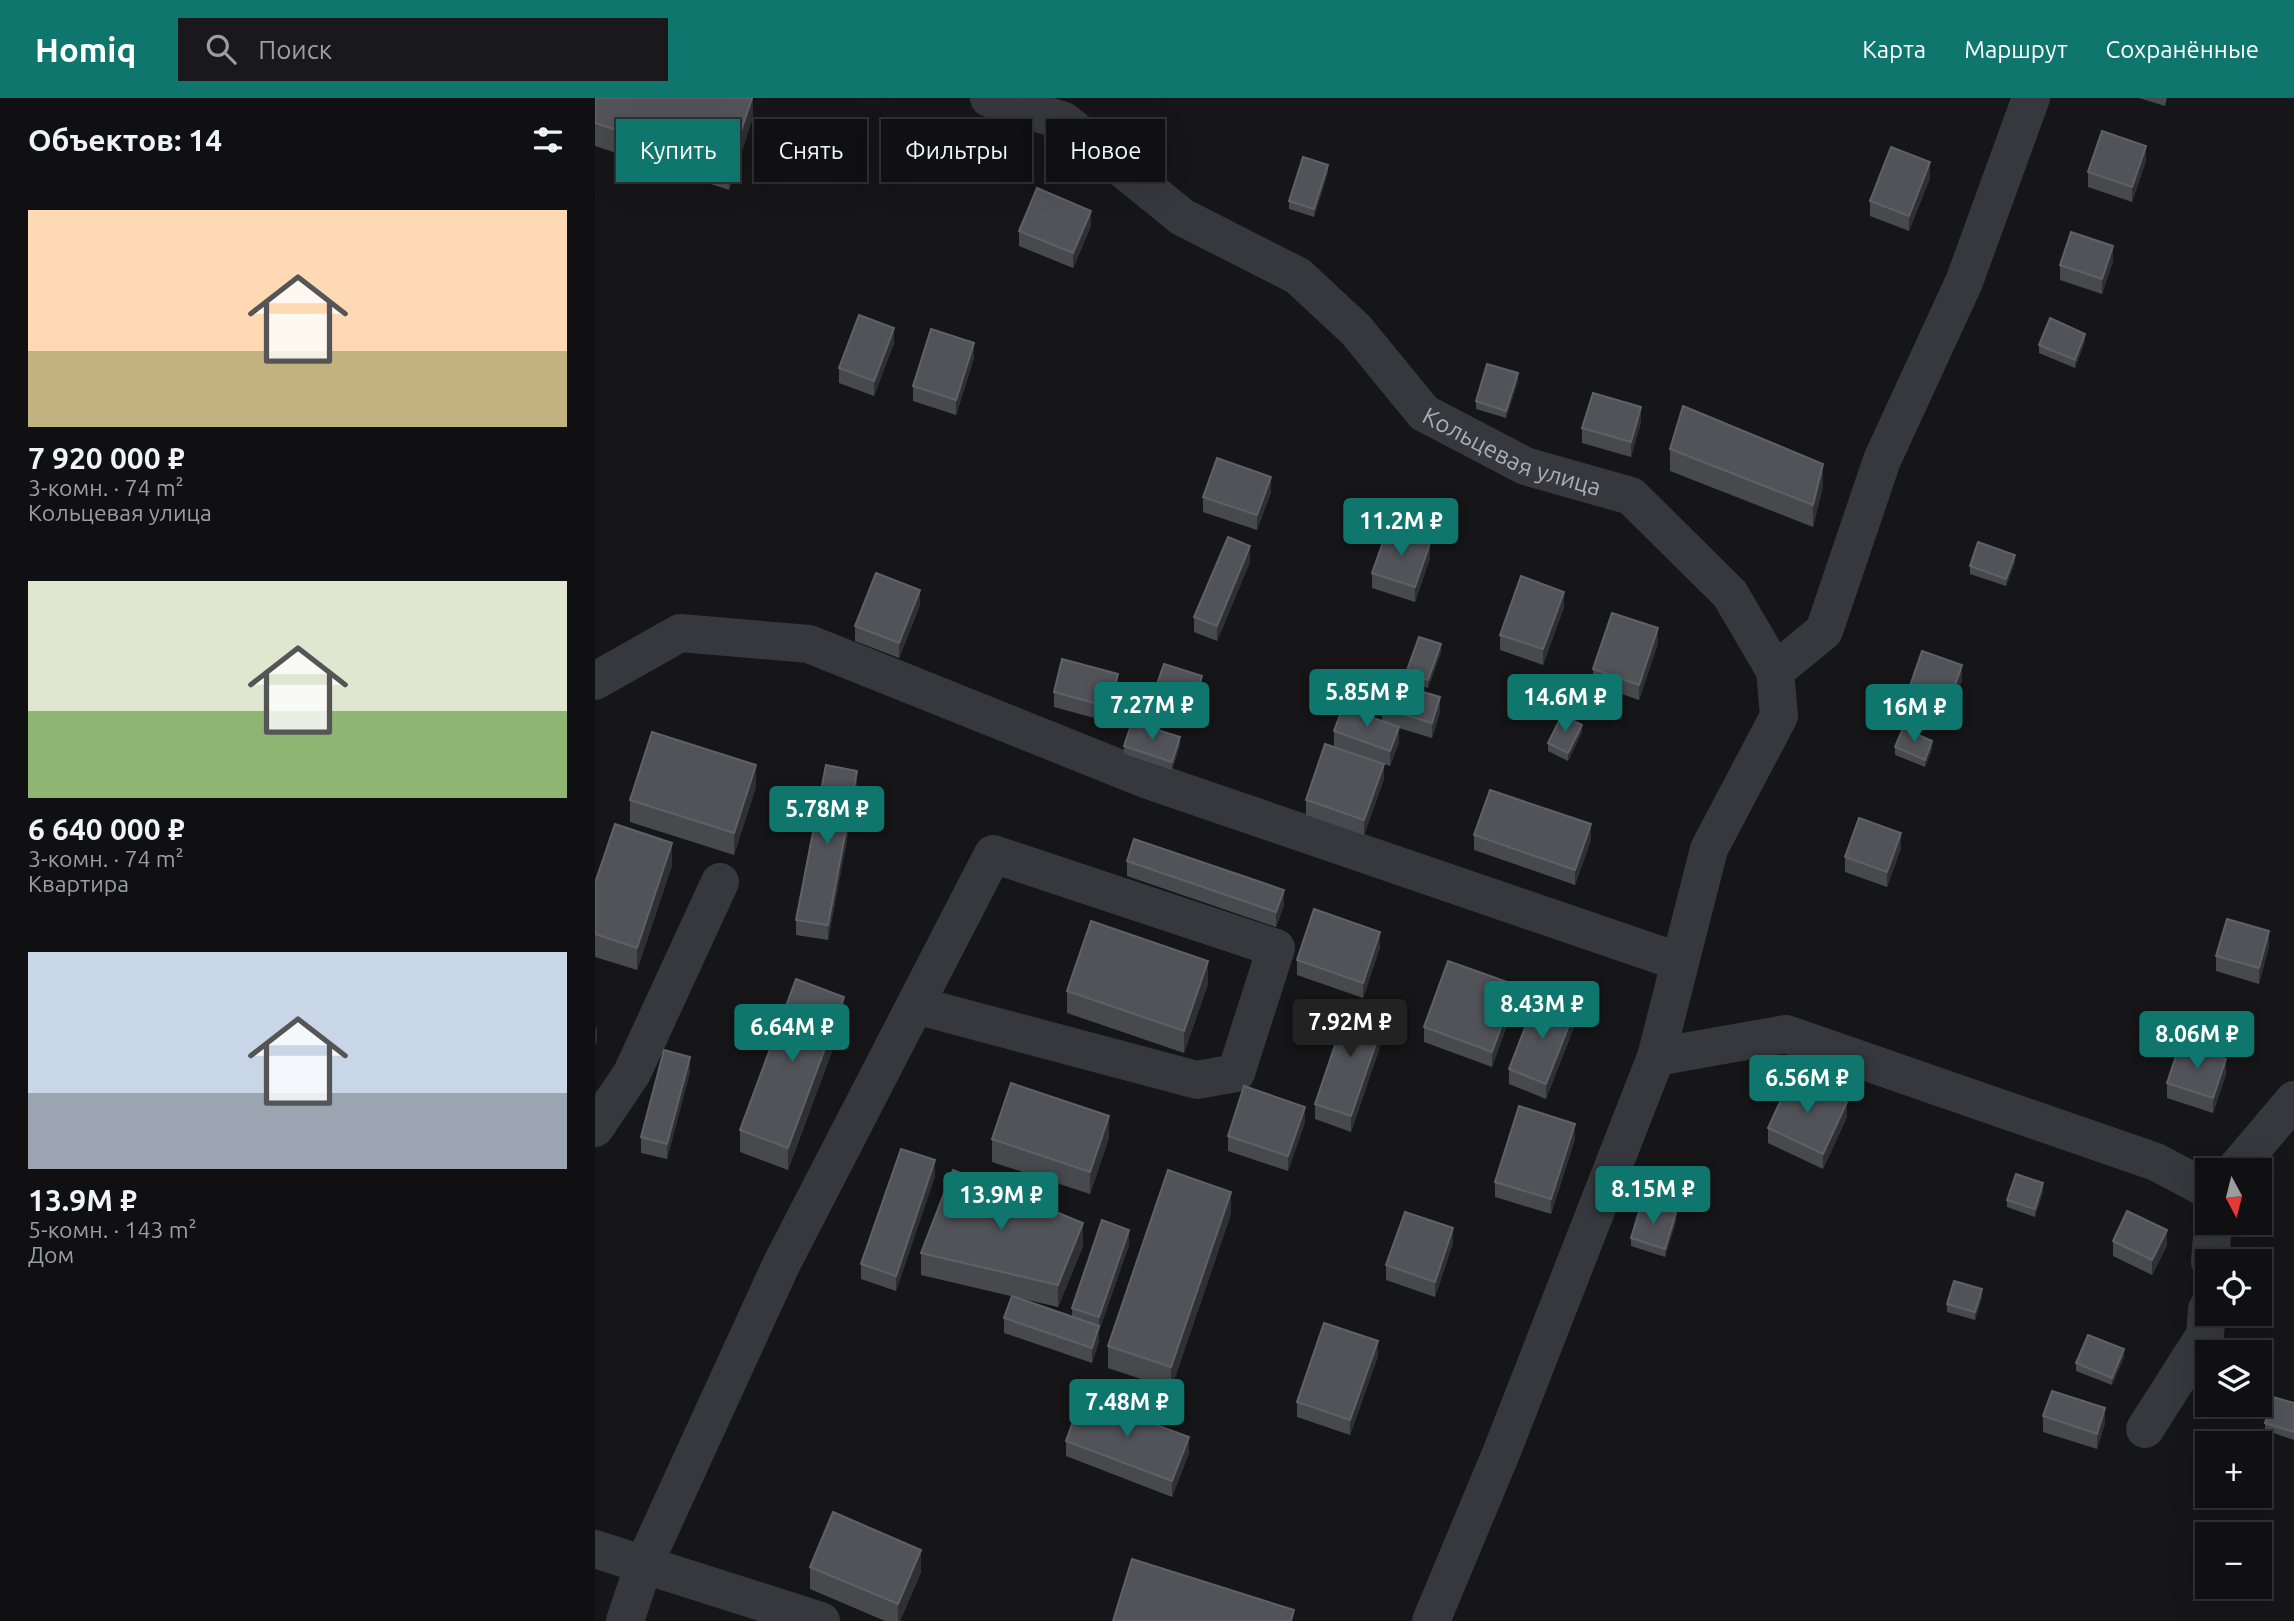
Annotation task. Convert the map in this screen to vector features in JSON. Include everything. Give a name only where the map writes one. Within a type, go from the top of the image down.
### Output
[{"type":"street","points":[[989,98],[1076,110]]},
{"type":"street","points":[[1775,671],[1824,631],[1882,460],[1964,282],[2031,98]]},
{"type":"street","name":"Кольцевая улица","points":[[1076,110],[1182,218],[1298,276],[1356,330],[1424,413],[1525,466],[1631,496],[1730,594],[1775,671],[1779,716],[1709,849],[1656,1057],[1502,1451],[1431,1621]]},
{"type":"street","points":[[595,681],[680,633],[809,644],[1148,780],[1680,962]]},
{"type":"street","points":[[625,1621],[644,1564],[781,1265],[915,1005],[993,854],[1276,948],[1236,1073],[1197,1080],[915,1005]]},
{"type":"street","points":[[595,1128],[632,1073],[720,882]]},
{"type":"street","points":[[1656,1057],[1786,1034],[2156,1162],[2195,1183]]},
{"type":"street","points":[[2245,1158],[2294,1100]]},
{"type":"street","points":[[2145,1429],[2205,1335],[2206,1326]]},
{"type":"street","points":[[595,1549],[821,1621]]},
{"type":"building","points":[[595,98],[752,98],[740,134],[740,119],[616,119],[616,130],[595,123]]},
{"type":"building","points":[[2102,131],[2146,146],[2132,187],[2088,172]]},
{"type":"building","points":[[1891,147],[1930,162],[1909,216],[1870,201]]},
{"type":"building","points":[[1303,157],[1328,165],[1314,209],[1289,201]]},
{"type":"building","points":[[1037,188],[1091,211],[1073,253],[1019,231]]},
{"type":"building","points":[[2071,232],[2113,246],[2102,279],[2060,265]]},
{"type":"building","points":[[859,315],[894,328],[874,381],[839,368]]},
{"type":"building","points":[[2050,318],[2085,334],[2075,360],[2039,345]]},
{"type":"building","points":[[931,329],[974,343],[956,400],[913,386]]},
{"type":"building","points":[[1487,364],[1518,373],[1506,411],[1476,401]]},
{"type":"building","points":[[1593,393],[1641,407],[1631,442],[1582,428]]},
{"type":"building","points":[[1683,406],[1823,464],[1813,505],[1670,449]]},
{"type":"building","points":[[1217,458],[1271,477],[1257,515],[1203,497]]},
{"type":"building","points":[[1388,528],[1430,543],[1415,587],[1372,573]]},
{"type":"building","points":[[1228,537],[1250,546],[1217,626],[1194,617]]},
{"type":"building","points":[[1978,542],[2015,555],[2006,579],[1970,566]]},
{"type":"building","points":[[876,573],[920,590],[899,643],[855,626]]},
{"type":"building","points":[[1521,576],[1564,592],[1543,649],[1500,635]]},
{"type":"building","points":[[1612,613],[1658,628],[1639,685],[1593,669]]},
{"type":"building","points":[[1419,637],[1441,644],[1428,680],[1406,673]]},
{"type":"building","points":[[1922,651],[1962,665],[1950,700],[1910,686]]},
{"type":"building","points":[[1062,659],[1118,674],[1109,707],[1054,692]]},
{"type":"building","points":[[1164,664],[1202,676],[1196,696],[1157,684]]},
{"type":"building","points":[[1390,682],[1440,697],[1432,723],[1382,708]]},
{"type":"building","points":[[1343,707],[1399,727],[1390,751],[1334,731]]},
{"type":"building","points":[[1562,715],[1582,725],[1568,753],[1548,743]]},
{"type":"building","points":[[1132,722],[1180,737],[1172,762],[1124,746]]},
{"type":"building","points":[[1903,728],[1932,741],[1925,760],[1895,747]]},
{"type":"building","points":[[652,732],[756,765],[734,833],[630,800]]},
{"type":"building","points":[[1325,744],[1384,764],[1364,820],[1306,800]]},
{"type":"building","points":[[826,765],[857,771],[828,925],[796,920]]},
{"type":"building","points":[[1490,790],[1591,824],[1575,870],[1474,835]]},
{"type":"building","points":[[1859,818],[1901,833],[1887,872],[1845,857]]},
{"type":"building","points":[[615,824],[672,843],[637,948],[595,934],[595,883]]},
{"type":"building","points":[[1134,839],[1284,890],[1276,912],[1127,861]]},
{"type":"building","points":[[1314,909],[1380,932],[1363,983],[1297,960]]},
{"type":"building","points":[[2227,919],[2269,931],[2259,968],[2216,956]]},
{"type":"building","points":[[1091,921],[1208,961],[1184,1031],[1067,991]]},
{"type":"building","points":[[1448,961],[1516,985],[1492,1052],[1424,1027]]},
{"type":"building","points":[[796,979],[844,997],[788,1148],[740,1130]]},
{"type":"building","points":[[1537,997],[1574,1012],[1546,1084],[1509,1069]]},
{"type":"building","points":[[1350,1001],[1386,1014],[1351,1116],[1315,1104]]},
{"type":"building","points":[[2180,1044],[2226,1059],[2213,1098],[2167,1083]]},
{"type":"building","points":[[664,1050],[690,1057],[667,1144],[641,1137]]},
{"type":"building","points":[[1792,1076],[1847,1102],[1823,1154],[1768,1128]]},
{"type":"building","points":[[1011,1083],[1109,1116],[1090,1172],[992,1139]]},
{"type":"building","points":[[1244,1086],[1305,1107],[1288,1156],[1228,1136]]},
{"type":"building","points":[[1519,1106],[1575,1124],[1551,1199],[1495,1182]]},
{"type":"building","points":[[901,1149],[935,1160],[896,1276],[861,1264]]},
{"type":"building","points":[[953,1170],[1083,1223],[1058,1285],[921,1253]]},
{"type":"building","points":[[1168,1170],[1231,1192],[1171,1367],[1108,1346]]},
{"type":"building","points":[[2016,1174],[2043,1183],[2035,1209],[2007,1200]]},
{"type":"building","points":[[1642,1202],[1676,1213],[1665,1249],[1631,1238]]},
{"type":"building","points":[[2127,1211],[2167,1230],[2152,1260],[2113,1241]]},
{"type":"building","points":[[1405,1212],[1453,1228],[1435,1282],[1386,1265]]},
{"type":"building","points":[[1102,1220],[1129,1230],[1099,1317],[1072,1308]]},
{"type":"building","points":[[1954,1281],[1982,1289],[1975,1312],[1947,1304]]},
{"type":"building","points":[[1012,1296],[1099,1326],[1092,1348],[1004,1318]]},
{"type":"building","points":[[1324,1323],[1378,1341],[1350,1420],[1297,1402]]},
{"type":"building","points":[[2088,1335],[2124,1349],[2112,1378],[2076,1363]]},
{"type":"building","points":[[2052,1391],[2105,1408],[2097,1434],[2043,1416]]},
{"type":"building","points":[[1082,1397],[1189,1437],[1172,1481],[1066,1441]]},
{"type":"building","points":[[2273,1397],[2294,1403],[2294,1432],[2265,1423],[2267,1417],[2272,1417]]},
{"type":"building","points":[[833,1512],[921,1550],[898,1604],[810,1567]]},
{"type":"building","points":[[1132,1559],[1294,1610],[1291,1621],[1113,1621]]}]
